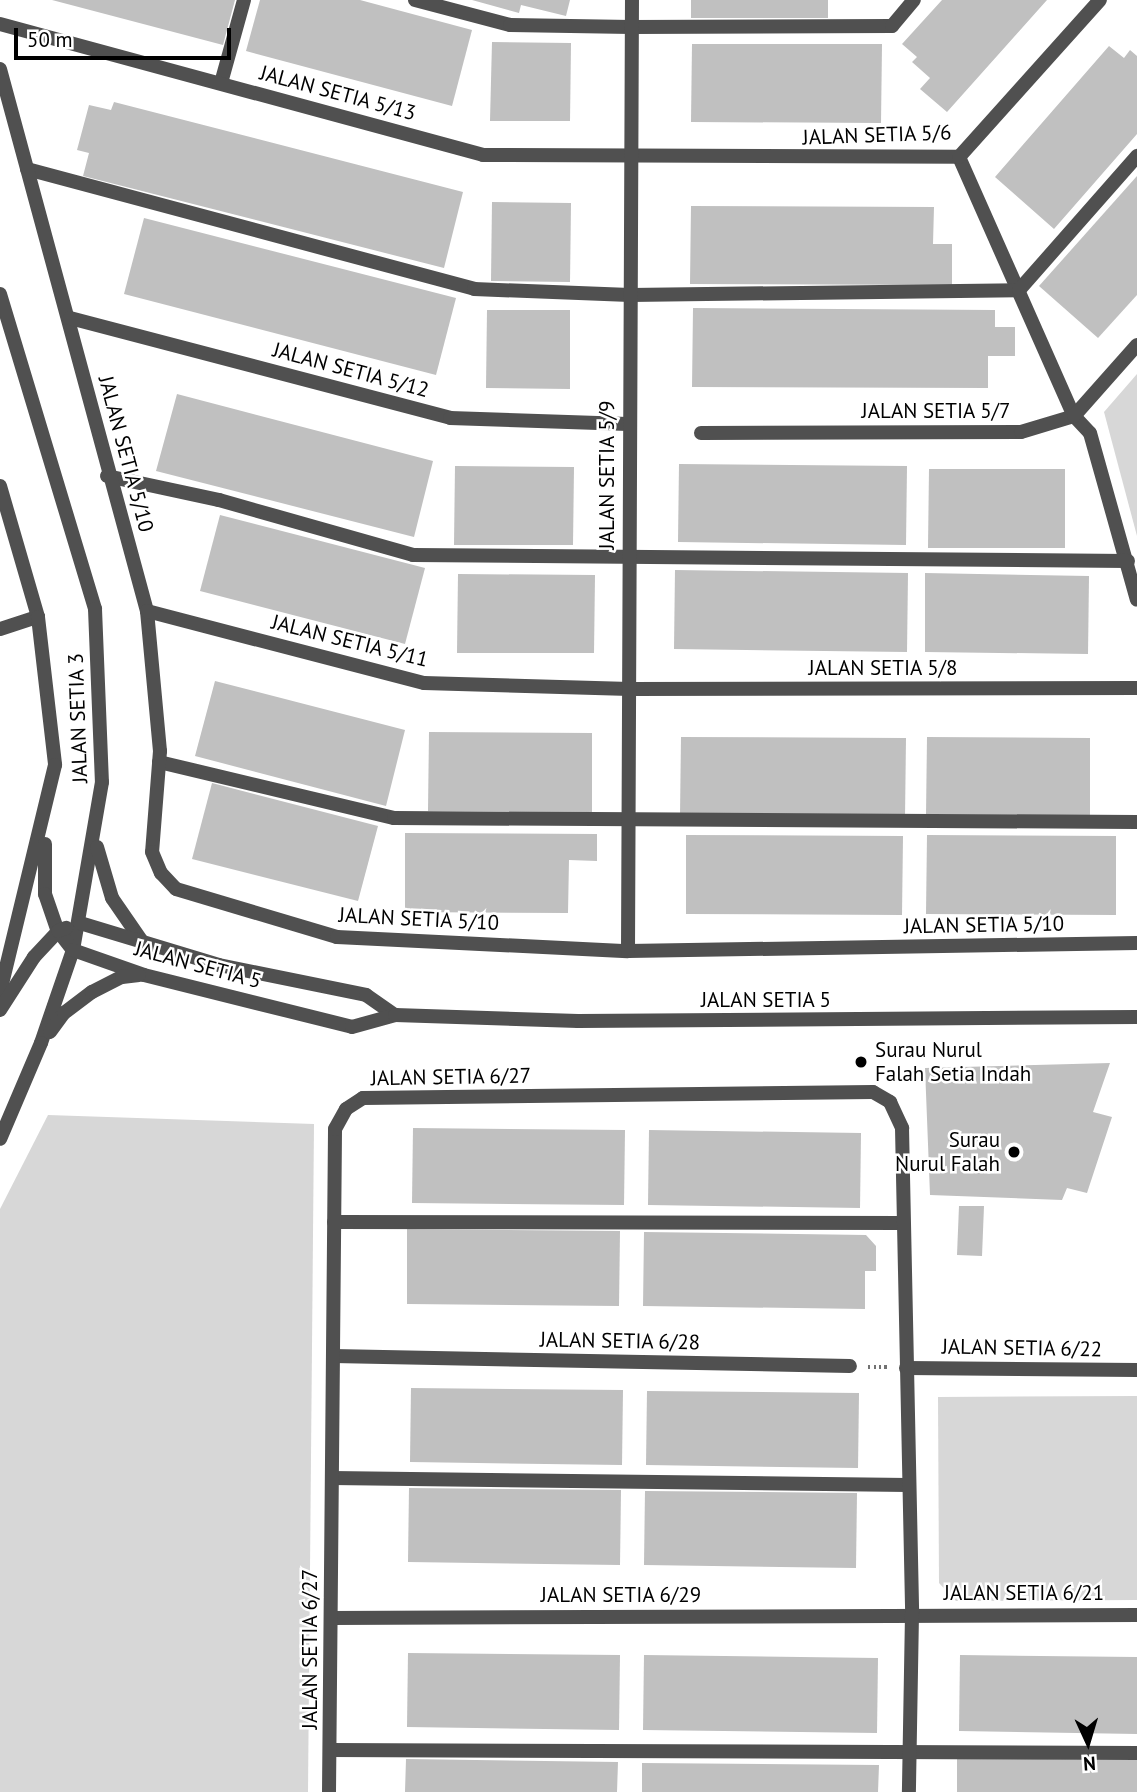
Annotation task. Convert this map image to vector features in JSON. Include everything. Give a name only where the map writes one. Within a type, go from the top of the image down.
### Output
[{"type":"street","points":[[221,83],[244,0]]},
{"type":"street","points":[[415,0],[510,25],[631,27],[892,26],[914,0]]},
{"type":"street","name":"JALAN SETIA 5/9","points":[[628,951],[630,690],[627,554],[632,0]]},
{"type":"street","name":"JALAN SETIA 5/6","points":[[630,159],[959,157],[1100,0]]},
{"type":"street","name":"JALAN SETIA 5/13","points":[[0,24],[483,155],[630,159]]},
{"type":"street","name":"JALAN SETIA 5/10","points":[[0,69],[70,318],[107,476],[147,611],[159,762],[152,852],[161,873],[176,889],[337,937],[628,951],[1137,943]]},
{"type":"street","points":[[27,169],[474,289],[629,295],[1019,290],[1137,156]]},
{"type":"street","points":[[959,157],[1074,416],[1090,433],[1137,600]]},
{"type":"street","name":"JALAN SETIA 3","points":[[0,294],[95,609],[102,782],[80,923],[73,950],[41,1043],[0,1139]]},
{"type":"street","name":"JALAN SETIA 5/12","points":[[70,318],[450,418],[628,424]]},
{"type":"street","points":[[1074,416],[1137,345]]},
{"type":"street","name":"JALAN SETIA 5/7","points":[[701,433],[1021,432],[1074,416]]},
{"type":"street","points":[[107,476],[219,500],[413,555],[627,554],[1128,561]]},
{"type":"street","name":"JALAN SETIA 3","points":[[0,486],[38,617],[55,765],[48,809],[0,992]]},
{"type":"street","name":"JALAN SETIA 5/11","points":[[147,611],[424,683],[630,690]]},
{"type":"street","points":[[0,629],[38,617]]},
{"type":"street","name":"JALAN SETIA 5/8","points":[[630,690],[1137,688]]},
{"type":"street","points":[[159,762],[394,818],[629,822],[1137,822]]},
{"type":"street","points":[[48,809],[45,894],[58,931],[73,950]]},
{"type":"street","points":[[95,835],[112,898],[143,943]]},
{"type":"street","points":[[0,1010],[58,931],[80,923]]},
{"type":"street","name":"JALAN SETIA 5","points":[[80,923],[219,965],[366,995],[395,1015]]},
{"type":"street","name":"JALAN SETIA 5","points":[[73,950],[144,975],[352,1027],[395,1015],[578,1021],[1137,1017]]},
{"type":"street","points":[[41,1043],[64,1013],[92,992],[122,977],[144,975]]},
{"type":"street","name":"JALAN SETIA 6/27","points":[[329,1792],[335,1129],[346,1109],[363,1098],[873,1092],[890,1102],[902,1128],[912,1614],[909,1792]]},
{"type":"street","points":[[334,1222],[903,1223]]},
{"type":"street","name":"JALAN SETIA 6/28","points":[[333,1356],[850,1366]]},
{"type":"street","name":"JALAN SETIA 6/22","points":[[906,1368],[1137,1370]]},
{"type":"street","points":[[332,1478],[908,1485]]},
{"type":"street","name":"JALAN SETIA 6/29","points":[[331,1618],[912,1614]]},
{"type":"street","name":"JALAN SETIA 6/21","points":[[912,1614],[1137,1615]]},
{"type":"street","points":[[330,1750],[1137,1753]]},
{"type":"path","points":[[850,1366],[906,1368]]},
{"type":"shaded area","points":[[1137,374],[1137,536],[1104,412]]},
{"type":"shaded area","points":[[48,1115],[314,1124],[308,1792],[0,1792],[0,1209]]},
{"type":"shaded area","points":[[1137,1396],[1137,1600],[956,1601],[939,1583],[938,1397]]},
{"type":"building","points":[[52,0],[235,0],[223,45]]},
{"type":"building","points":[[260,0],[360,0],[472,30],[452,106],[246,51]]},
{"type":"building","points":[[472,0],[570,0],[566,16],[521,5],[519,13]]},
{"type":"building","points":[[691,0],[828,0],[828,18],[691,18]]},
{"type":"building","points":[[942,0],[1047,0],[947,112],[920,89],[930,78],[912,62],[917,57],[902,44]]},
{"type":"building","points":[[492,42],[571,43],[570,121],[490,121]]},
{"type":"building","points":[[692,44],[882,44],[881,123],[691,122]]},
{"type":"building","points":[[1109,46],[1124,58],[1130,50],[1137,56],[1137,134],[1054,229],[995,177]]},
{"type":"building","points":[[114,102],[463,192],[444,268],[83,176],[89,153],[77,150],[89,105],[111,110]]},
{"type":"building","points":[[1137,176],[1137,295],[1098,338],[1039,286]]},
{"type":"building","points":[[492,202],[571,203],[570,282],[491,281]]},
{"type":"building","points":[[691,206],[934,207],[933,244],[952,244],[952,285],[690,284]]},
{"type":"building","points":[[144,218],[456,298],[436,375],[124,294]]},
{"type":"building","points":[[693,308],[995,310],[995,327],[1015,327],[1015,356],[988,356],[988,388],[692,387]]},
{"type":"building","points":[[487,310],[570,310],[570,389],[486,388]]},
{"type":"building","points":[[177,394],[433,461],[414,537],[156,471]]},
{"type":"building","points":[[679,464],[907,466],[906,545],[678,542]]},
{"type":"building","points":[[455,466],[574,467],[573,545],[454,545]]},
{"type":"building","points":[[929,469],[1065,469],[1065,548],[928,548]]},
{"type":"building","points":[[220,515],[425,568],[405,644],[200,591]]},
{"type":"building","points":[[675,570],[908,573],[907,652],[674,649]]},
{"type":"building","points":[[925,573],[1089,576],[1088,654],[925,652]]},
{"type":"building","points":[[458,574],[595,575],[594,653],[457,653]]},
{"type":"building","points":[[215,681],[405,730],[386,806],[195,756]]},
{"type":"building","points":[[429,732],[592,733],[592,812],[428,811]]},
{"type":"building","points":[[681,737],[906,738],[905,817],[680,816]]},
{"type":"building","points":[[927,737],[1090,738],[1090,817],[926,816]]},
{"type":"building","points":[[212,783],[378,826],[358,901],[192,859]]},
{"type":"building","points":[[405,833],[597,834],[597,861],[569,860],[568,913],[405,912]]},
{"type":"building","points":[[686,835],[903,836],[902,915],[686,914]]},
{"type":"building","points":[[927,835],[1116,836],[1116,915],[926,914]]},
{"type":"building","name":"Surau Nurul Falah","points":[[1110,1063],[1093,1112],[1112,1117],[1087,1193],[1067,1188],[1062,1200],[930,1195],[925,1068]]},
{"type":"building","points":[[413,1128],[625,1130],[624,1205],[412,1203]]},
{"type":"building","points":[[649,1130],[861,1133],[860,1208],[648,1205]]},
{"type":"building","points":[[959,1206],[984,1206],[982,1256],[957,1255]]},
{"type":"building","points":[[407,1229],[620,1231],[619,1306],[407,1304]]},
{"type":"building","points":[[644,1232],[866,1235],[876,1246],[876,1271],[865,1271],[865,1309],[643,1306]]},
{"type":"building","points":[[411,1388],[623,1390],[622,1465],[410,1462]]},
{"type":"building","points":[[647,1391],[859,1393],[858,1468],[646,1465]]},
{"type":"building","points":[[409,1488],[621,1490],[620,1565],[408,1562]]},
{"type":"building","points":[[645,1491],[857,1493],[856,1568],[644,1565]]},
{"type":"building","points":[[408,1653],[620,1655],[619,1730],[407,1727]]},
{"type":"building","points":[[644,1655],[878,1658],[877,1733],[643,1730]]},
{"type":"building","points":[[960,1655],[1137,1657],[1137,1734],[959,1731]]},
{"type":"building","points":[[957,1758],[1137,1760],[1137,1792],[957,1792]]},
{"type":"building","points":[[406,1759],[618,1762],[617,1792],[405,1792]]},
{"type":"building","points":[[642,1763],[879,1765],[878,1792],[642,1792]]},
{"type":"place","name":"Surau Nurul Falah Setia Indah","points":[[861,1062]]},
{"type":"place","name":"Surau Nurul Falah","points":[[1014,1152]]}]
